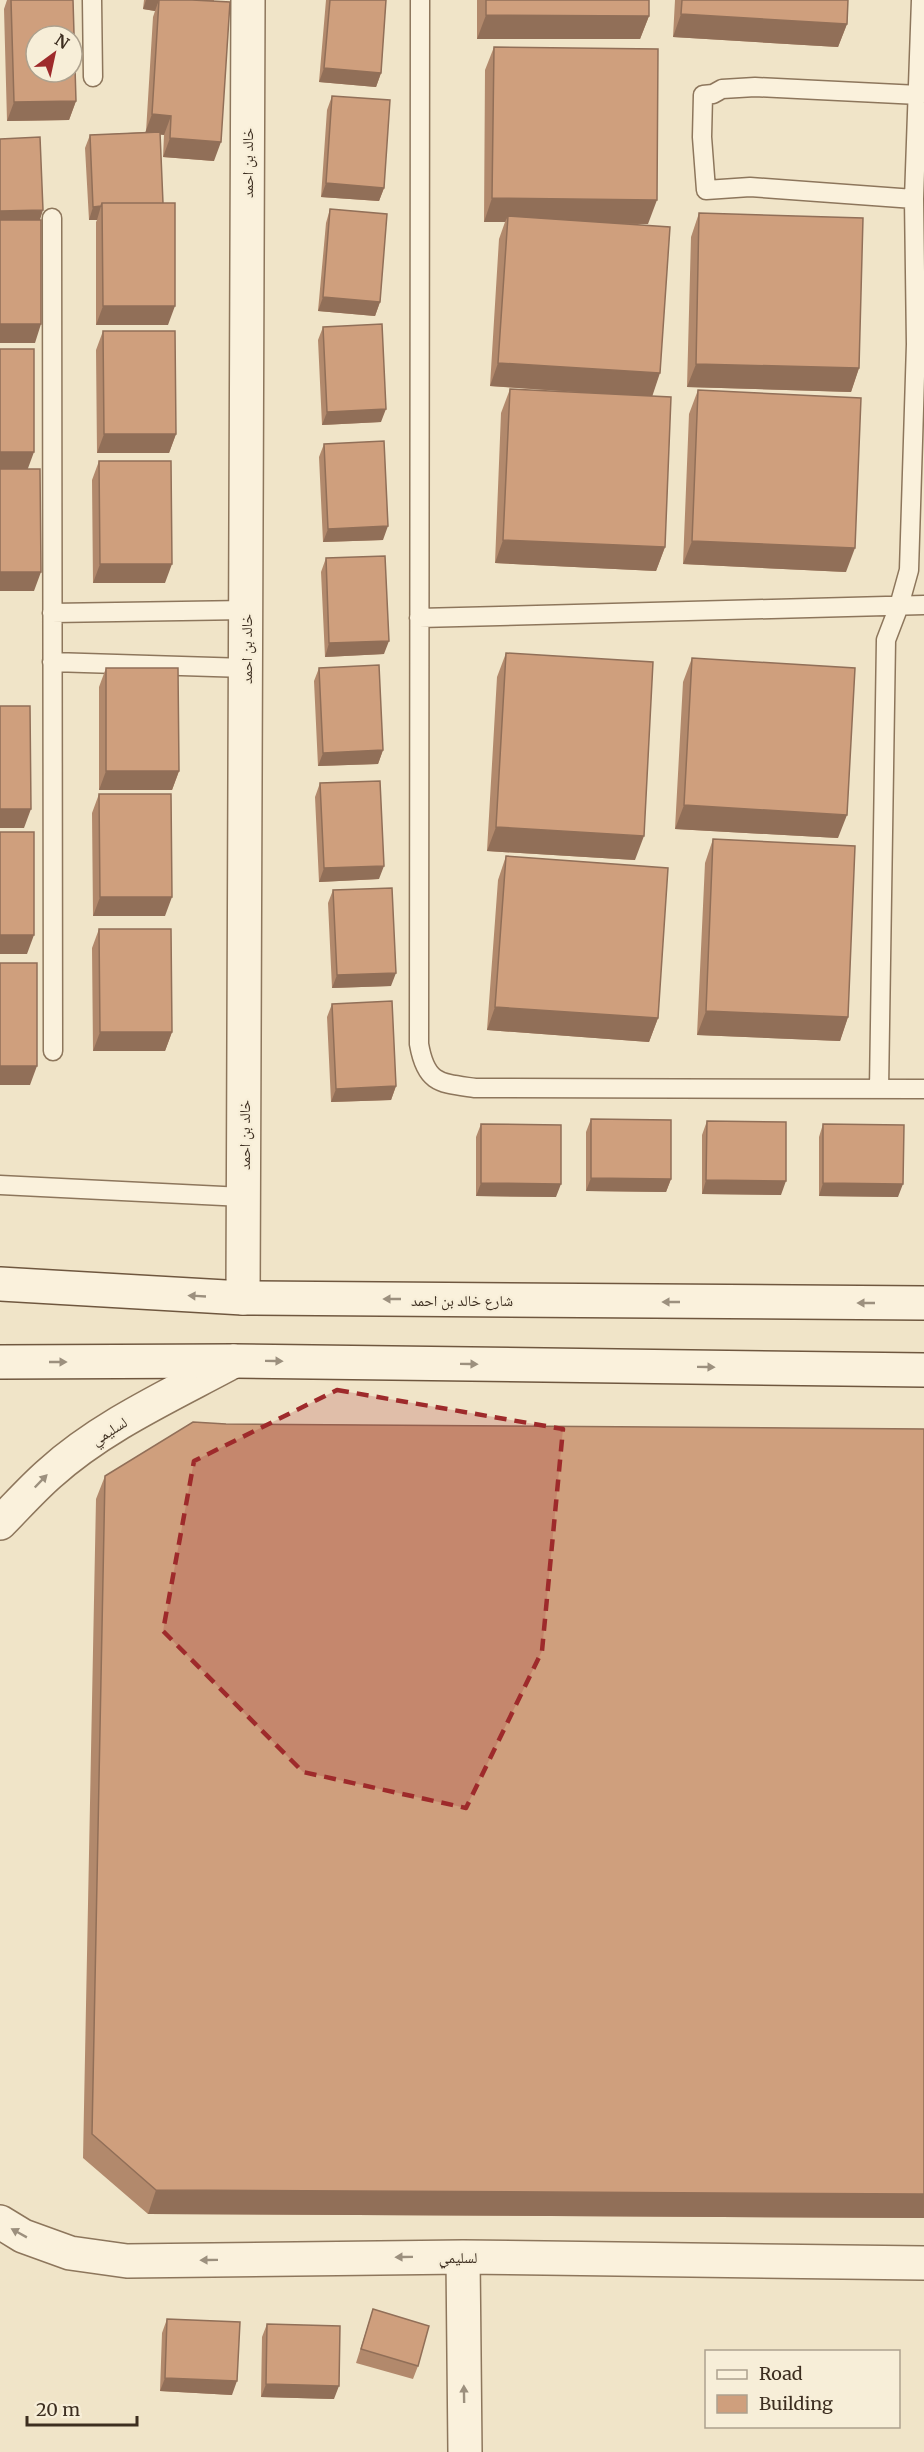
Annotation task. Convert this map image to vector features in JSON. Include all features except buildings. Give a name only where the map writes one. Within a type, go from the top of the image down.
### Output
[{"type":"street","name":"خالد بن احمد","points":[[243,1298],[248,0]]},
{"type":"street","name":"شارع خالد بن احمد","points":[[0,1284],[243,1298],[924,1303]]},
{"type":"street","points":[[0,1362],[234,1361],[924,1371]]},
{"type":"street","name":"لسليمي","points":[[0,1523],[49,1473],[93,1440],[151,1405],[234,1361]]},
{"type":"street","name":"لسليمي","points":[[0,2222],[23,2236],[70,2253],[127,2261],[463,2257],[924,2263]]},
{"type":"street","points":[[463,2257],[465,2452]]},
{"type":"lane","points":[[92,0],[93,77]]},
{"type":"lane","points":[[420,0],[419,1044],[428,1072],[438,1082],[475,1088],[924,1089]]},
{"type":"lane","points":[[879,1089],[886,640],[909,570],[920,344],[914,198],[921,0]]},
{"type":"lane","points":[[914,198],[750,187],[706,190],[702,137],[703,95],[713,94],[722,89],[755,87],[919,96]]},
{"type":"lane","points":[[52,218],[53,1051]]},
{"type":"lane","points":[[419,618],[924,605]]},
{"type":"lane","points":[[52,613],[246,610]]},
{"type":"lane","points":[[52,662],[246,668]]},
{"type":"lane","points":[[0,1185],[243,1197]]},
{"type":"highlighted area","points":[[337,1390],[563,1429],[542,1651],[466,1808],[303,1772],[163,1631],[194,1461]]}]
